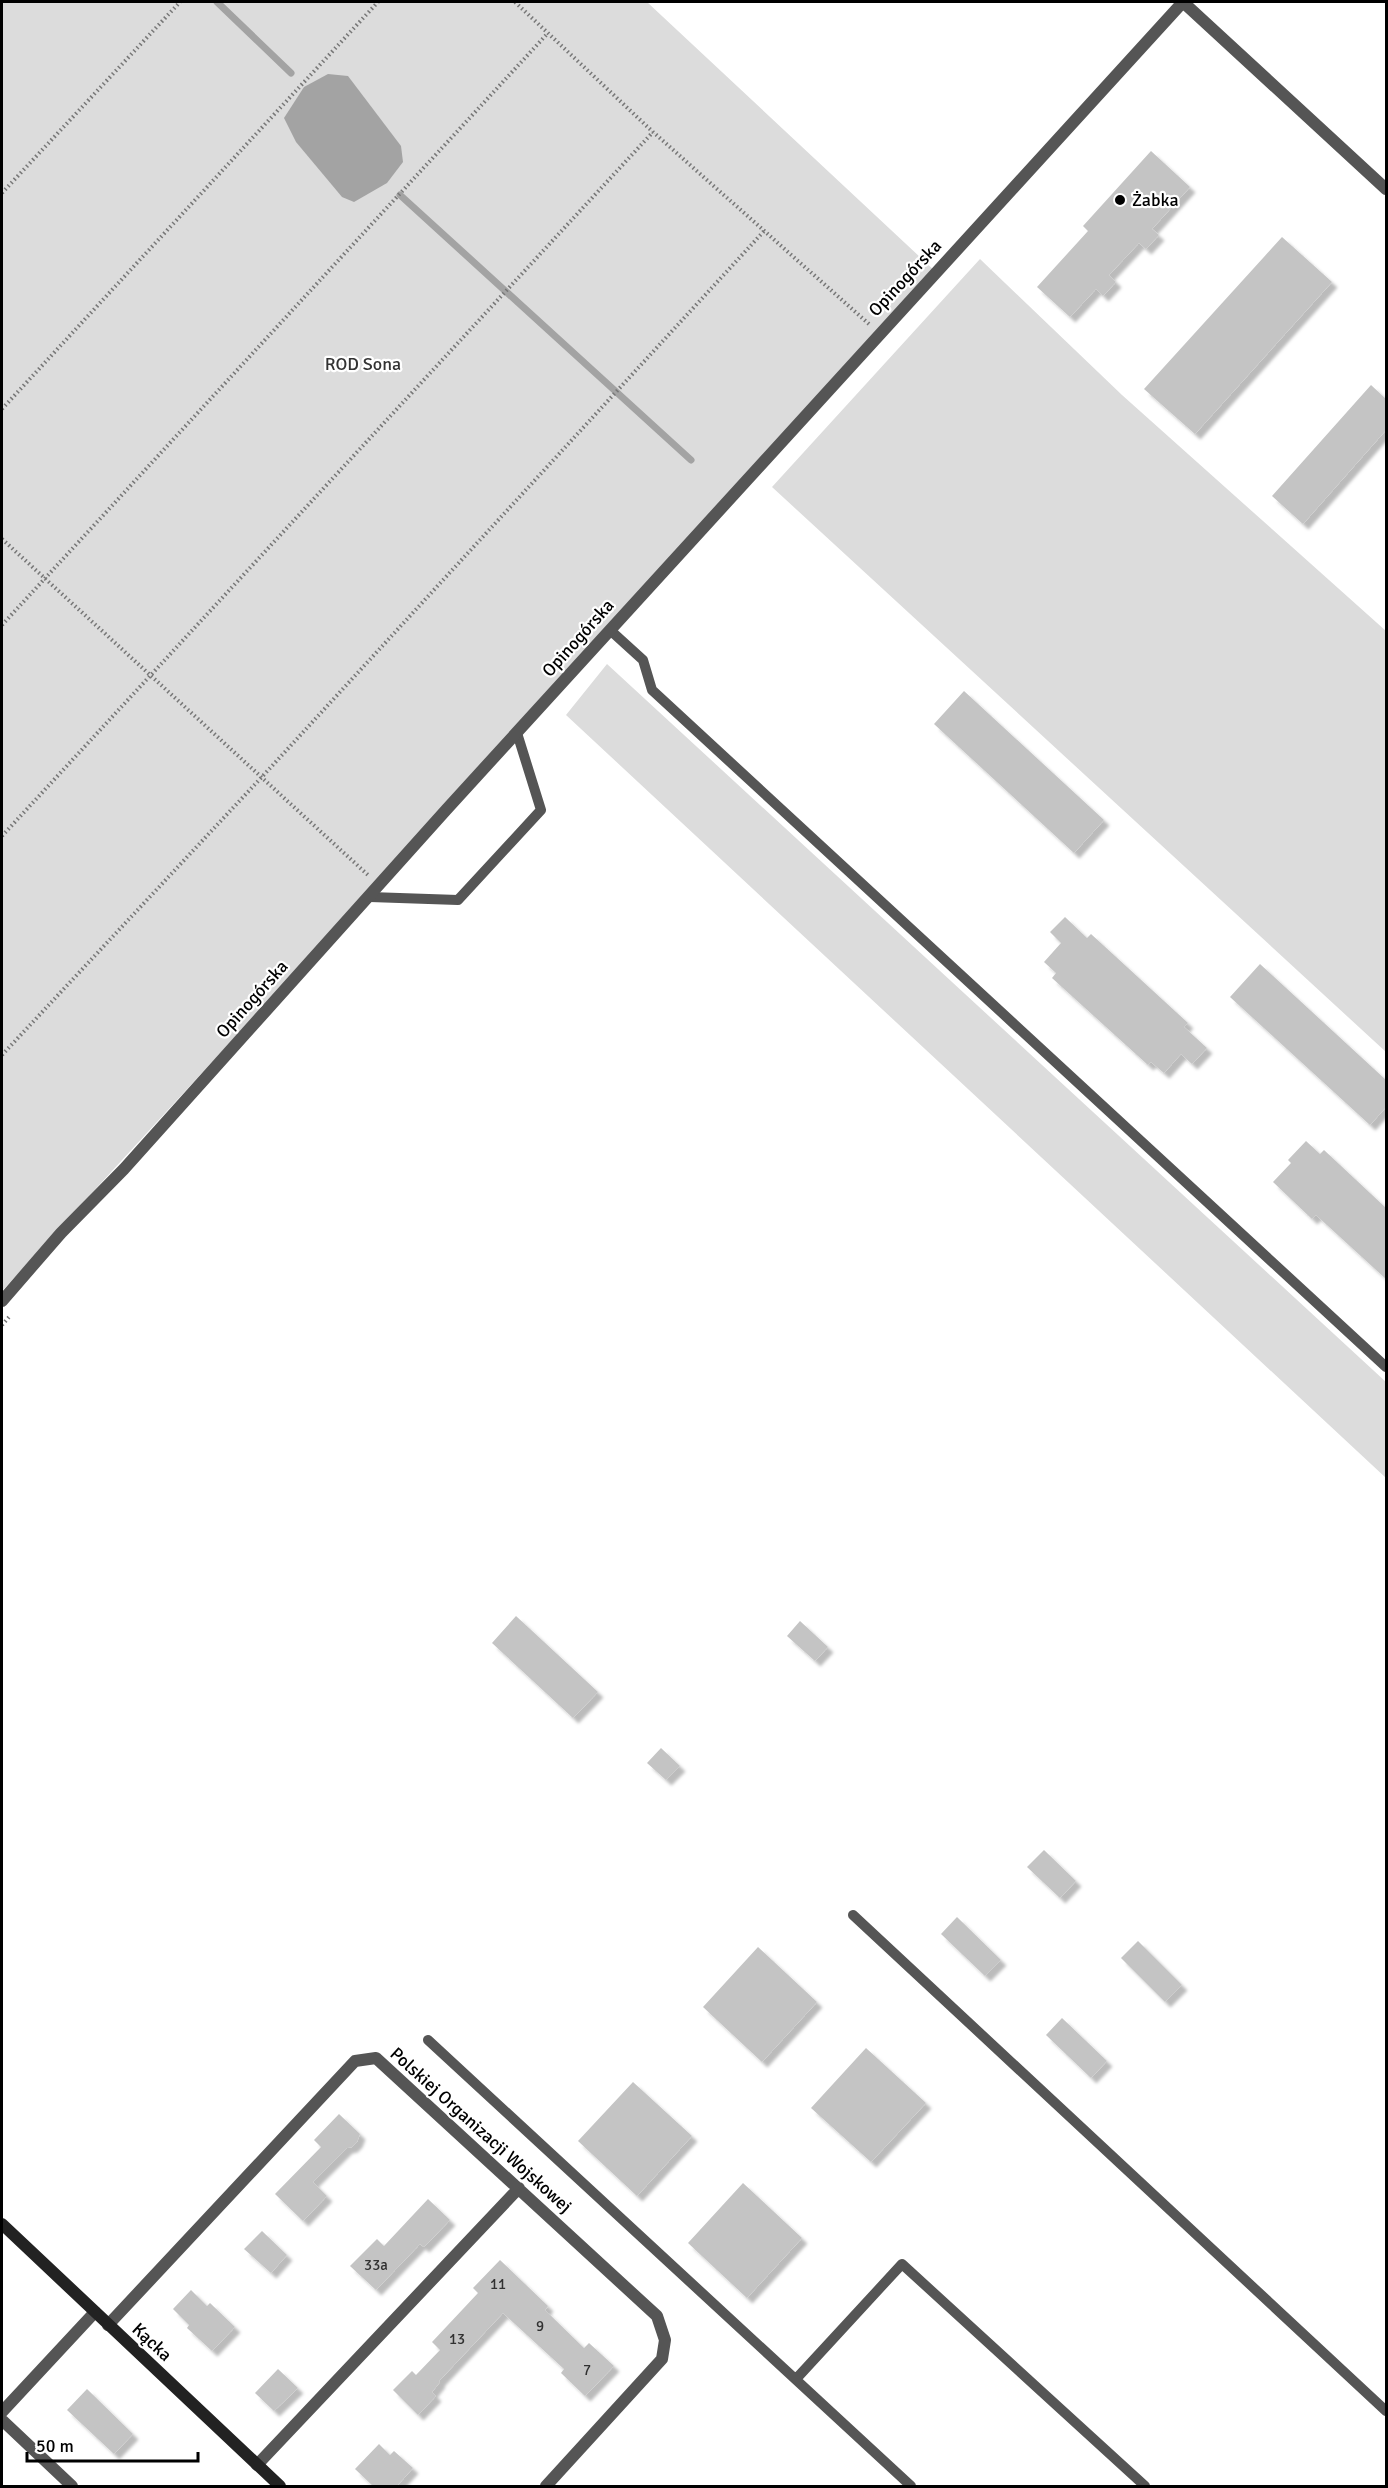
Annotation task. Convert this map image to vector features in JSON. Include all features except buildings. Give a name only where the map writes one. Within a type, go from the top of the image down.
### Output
[{"type":"street","points":[[1183,2],[1386,189]]},
{"type":"street","name":"Opinogórska","points":[[2,1300],[370,897],[879,333],[1183,2]]},
{"type":"street","name":"Polskiej Organizacji Wojskowej","points":[[108,2325],[356,2061],[376,2058],[657,2316],[665,2340],[662,2359],[546,2487]]},
{"type":"street","points":[[257,2466],[519,2188]]},
{"type":"street","name":"Kącka","points":[[2,2224],[280,2487]]},
{"type":"street","points":[[2,2412],[95,2312]]},
{"type":"street","points":[[2,2420],[72,2487]]},
{"type":"lane","points":[[610,630],[643,660],[652,690],[1386,1366]]},
{"type":"lane","points":[[370,897],[458,900],[542,810],[517,733]]},
{"type":"lane","points":[[853,1915],[1386,2411]]},
{"type":"lane","points":[[428,2040],[911,2487]]},
{"type":"lane","points":[[796,2379],[902,2264],[1145,2487]]},
{"type":"path","points":[[2,193],[180,2]]},
{"type":"path","points":[[2,409],[378,2]]},
{"type":"path","points":[[515,2],[653,132],[879,333]]},
{"type":"path","points":[[2,625],[548,33]]},
{"type":"path","points":[[2,836],[653,132]]},
{"type":"path","points":[[2,1055],[260,779],[765,230]]},
{"type":"path","points":[[2,539],[260,779],[379,886]]},
{"type":"green space","name":"ROD Sona","points":[[2,2],[647,2],[936,272],[2,1291]]},
{"type":"green space","points":[[980,259],[1122,395],[1386,631],[1386,1052],[772,487]]},
{"type":"green space","points":[[607,664],[1386,1382],[1386,1478],[566,715]]},
{"type":"shaded area","points":[[328,74],[348,76],[401,146],[403,162],[387,183],[354,202],[342,197],[296,142],[284,118],[304,87]]},
{"type":"waterway","points":[[217,2],[291,73]]},
{"type":"waterway","points":[[400,195],[691,460]]},
{"type":"place","name":"Żabka","points":[[1120,200]]}]
